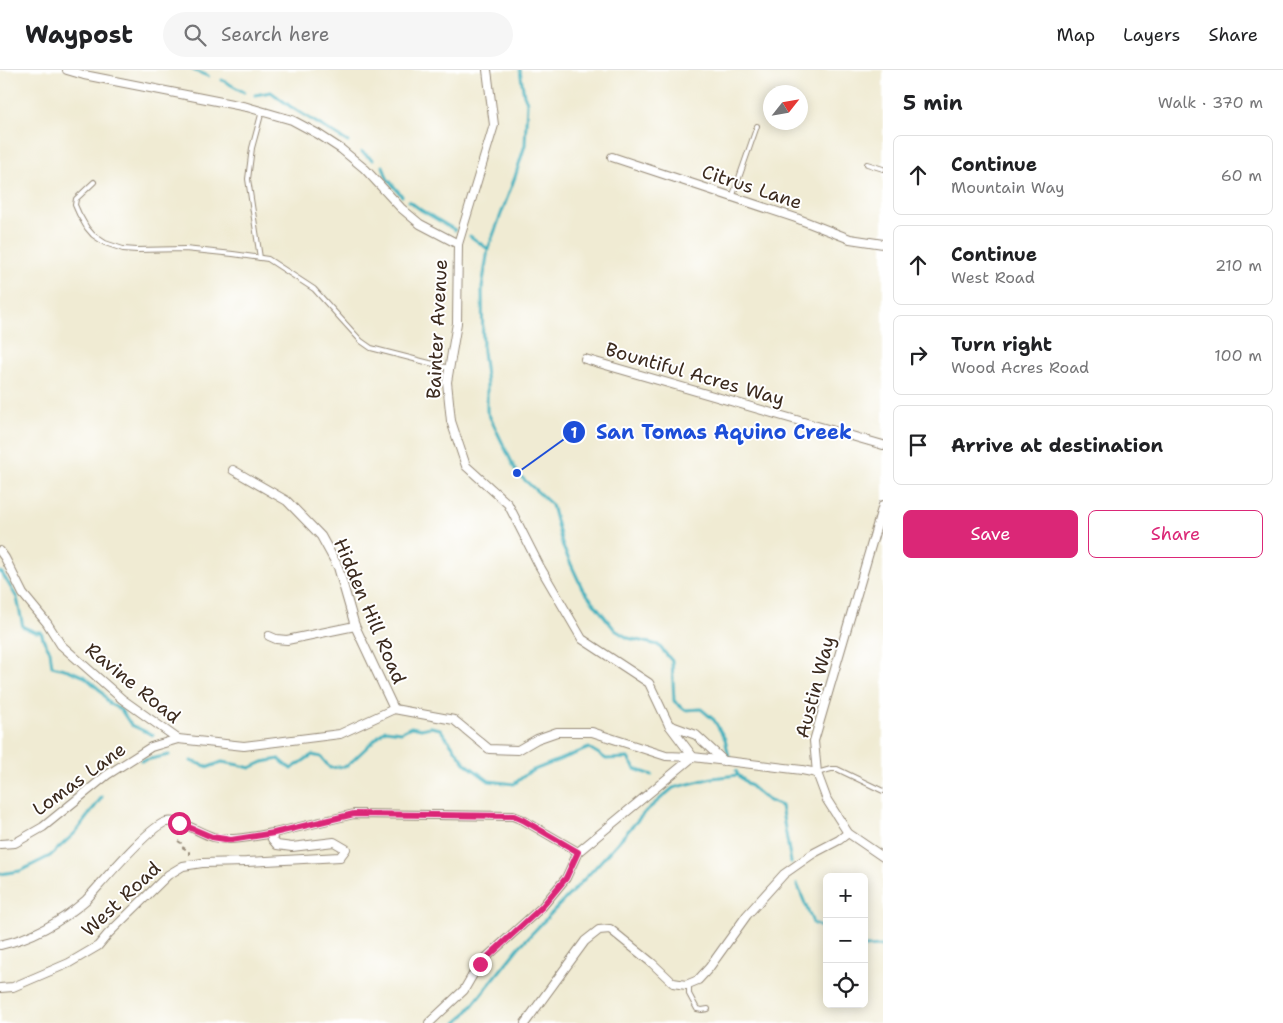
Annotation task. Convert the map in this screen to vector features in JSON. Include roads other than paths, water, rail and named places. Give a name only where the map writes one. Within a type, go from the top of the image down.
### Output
[{"type":"street","points":[[67,70],[84,75],[247,106],[292,120],[318,134],[366,168],[401,208],[420,224],[458,244]]},
{"type":"street","name":"Bainter Avenue","points":[[486,70],[494,125],[458,244],[457,323],[447,382],[451,421],[466,466],[508,504],[540,567],[582,639],[649,684],[669,725],[693,757]]},
{"type":"street","name":"Citrus Lane","points":[[612,156],[796,218],[850,239],[883,244]]},
{"type":"street","name":"Bountiful Acres Way","points":[[584,359],[883,445]]},
{"type":"street","name":"Hidden Hill Road","points":[[233,470],[286,501],[321,536],[338,567],[355,626],[394,709]]},
{"type":"street","name":"Austin Way","points":[[883,505],[814,741],[817,773],[827,800],[848,833],[883,857]]},
{"type":"street","name":"Ravine Road","points":[[0,552],[6,558],[23,594],[47,622],[61,646],[122,699],[178,740],[244,746],[340,734],[394,709]]},
{"type":"street","points":[[269,636],[287,640],[355,626]]},
{"type":"street","points":[[394,709],[454,720],[489,749],[518,750],[557,732],[592,732],[666,756],[705,758],[817,773]]},
{"type":"street","points":[[669,725],[696,735],[724,761]]},
{"type":"street","name":"Lomas Lane","points":[[0,844],[15,842],[43,827],[107,775],[151,747],[178,740]]},
{"type":"street","points":[[429,1023],[464,990],[480,964],[542,907],[566,878],[578,852],[693,757]]},
{"type":"street","points":[[0,945],[27,938],[57,922],[76,908],[86,900],[142,838],[166,822],[179,823],[212,837],[231,840],[274,833],[354,814],[514,816],[578,852]]},
{"type":"street","name":"West Road","points":[[0,988],[13,986],[69,963],[98,946],[168,875],[184,866],[202,863],[340,857],[346,849],[334,842],[292,847],[277,845],[272,839],[274,833]]},
{"type":"street","points":[[524,1023],[585,941],[598,930],[610,929],[674,983],[686,985],[698,980],[709,968],[747,915],[784,874],[848,833]]},
{"type":"lane","points":[[260,258],[248,179],[252,148],[262,111]]},
{"type":"lane","points":[[732,198],[757,126]]},
{"type":"lane","points":[[867,164],[883,169]]},
{"type":"lane","points":[[94,182],[76,198],[75,204],[87,228],[93,235],[105,243],[123,249],[185,250],[268,259],[314,289],[361,341],[371,348],[449,368]]},
{"type":"lane","points":[[817,773],[837,769],[883,791]]},
{"type":"lane","points":[[689,983],[689,994],[696,1009],[708,1009]]},
{"type":"waterway","points":[[193,70],[208,76]]},
{"type":"waterway","points":[[520,70],[527,102],[525,145],[488,249],[482,288],[483,351],[487,384],[487,411],[517,473],[552,505],[563,547],[582,588],[615,630],[628,638],[658,645],[672,661],[674,701],[685,710],[701,709],[714,720],[725,739],[729,757]]},
{"type":"waterway","points":[[222,80],[244,92]]},
{"type":"waterway","points":[[255,95],[271,92],[291,107],[348,142]]},
{"type":"waterway","points":[[362,152],[373,160]]},
{"type":"waterway","points":[[383,166],[387,178],[402,196]]},
{"type":"waterway","points":[[409,201],[455,230]]},
{"type":"waterway","points":[[470,236],[488,249]]},
{"type":"waterway","points":[[0,572],[17,598],[23,627],[35,632],[41,632],[50,651],[52,666],[85,677],[101,691],[109,703],[121,710],[131,725],[153,735]]},
{"type":"waterway","points":[[191,761],[209,767],[222,762],[250,768],[263,762],[279,759],[291,769],[312,755],[321,757],[330,768],[347,766],[385,730],[401,732],[411,727],[421,729],[430,727],[440,729],[466,764],[489,781],[514,784],[529,772],[589,748],[606,759],[628,758],[635,769],[652,775]]},
{"type":"waterway","points":[[141,761],[169,755]]},
{"type":"waterway","points":[[736,771],[738,775],[767,800],[781,806],[791,862]]},
{"type":"waterway","points":[[456,1023],[463,1017],[519,947],[646,811],[673,788],[712,778],[738,775]]},
{"type":"waterway","points":[[0,874],[20,871],[50,856],[75,833],[102,797]]},
{"type":"waterway","points":[[797,884],[813,923],[823,928]]},
{"type":"waterway","points":[[868,947],[883,946]]},
{"type":"place","name":"San Tomas Aquino Creek","points":[[517,473]]}]
